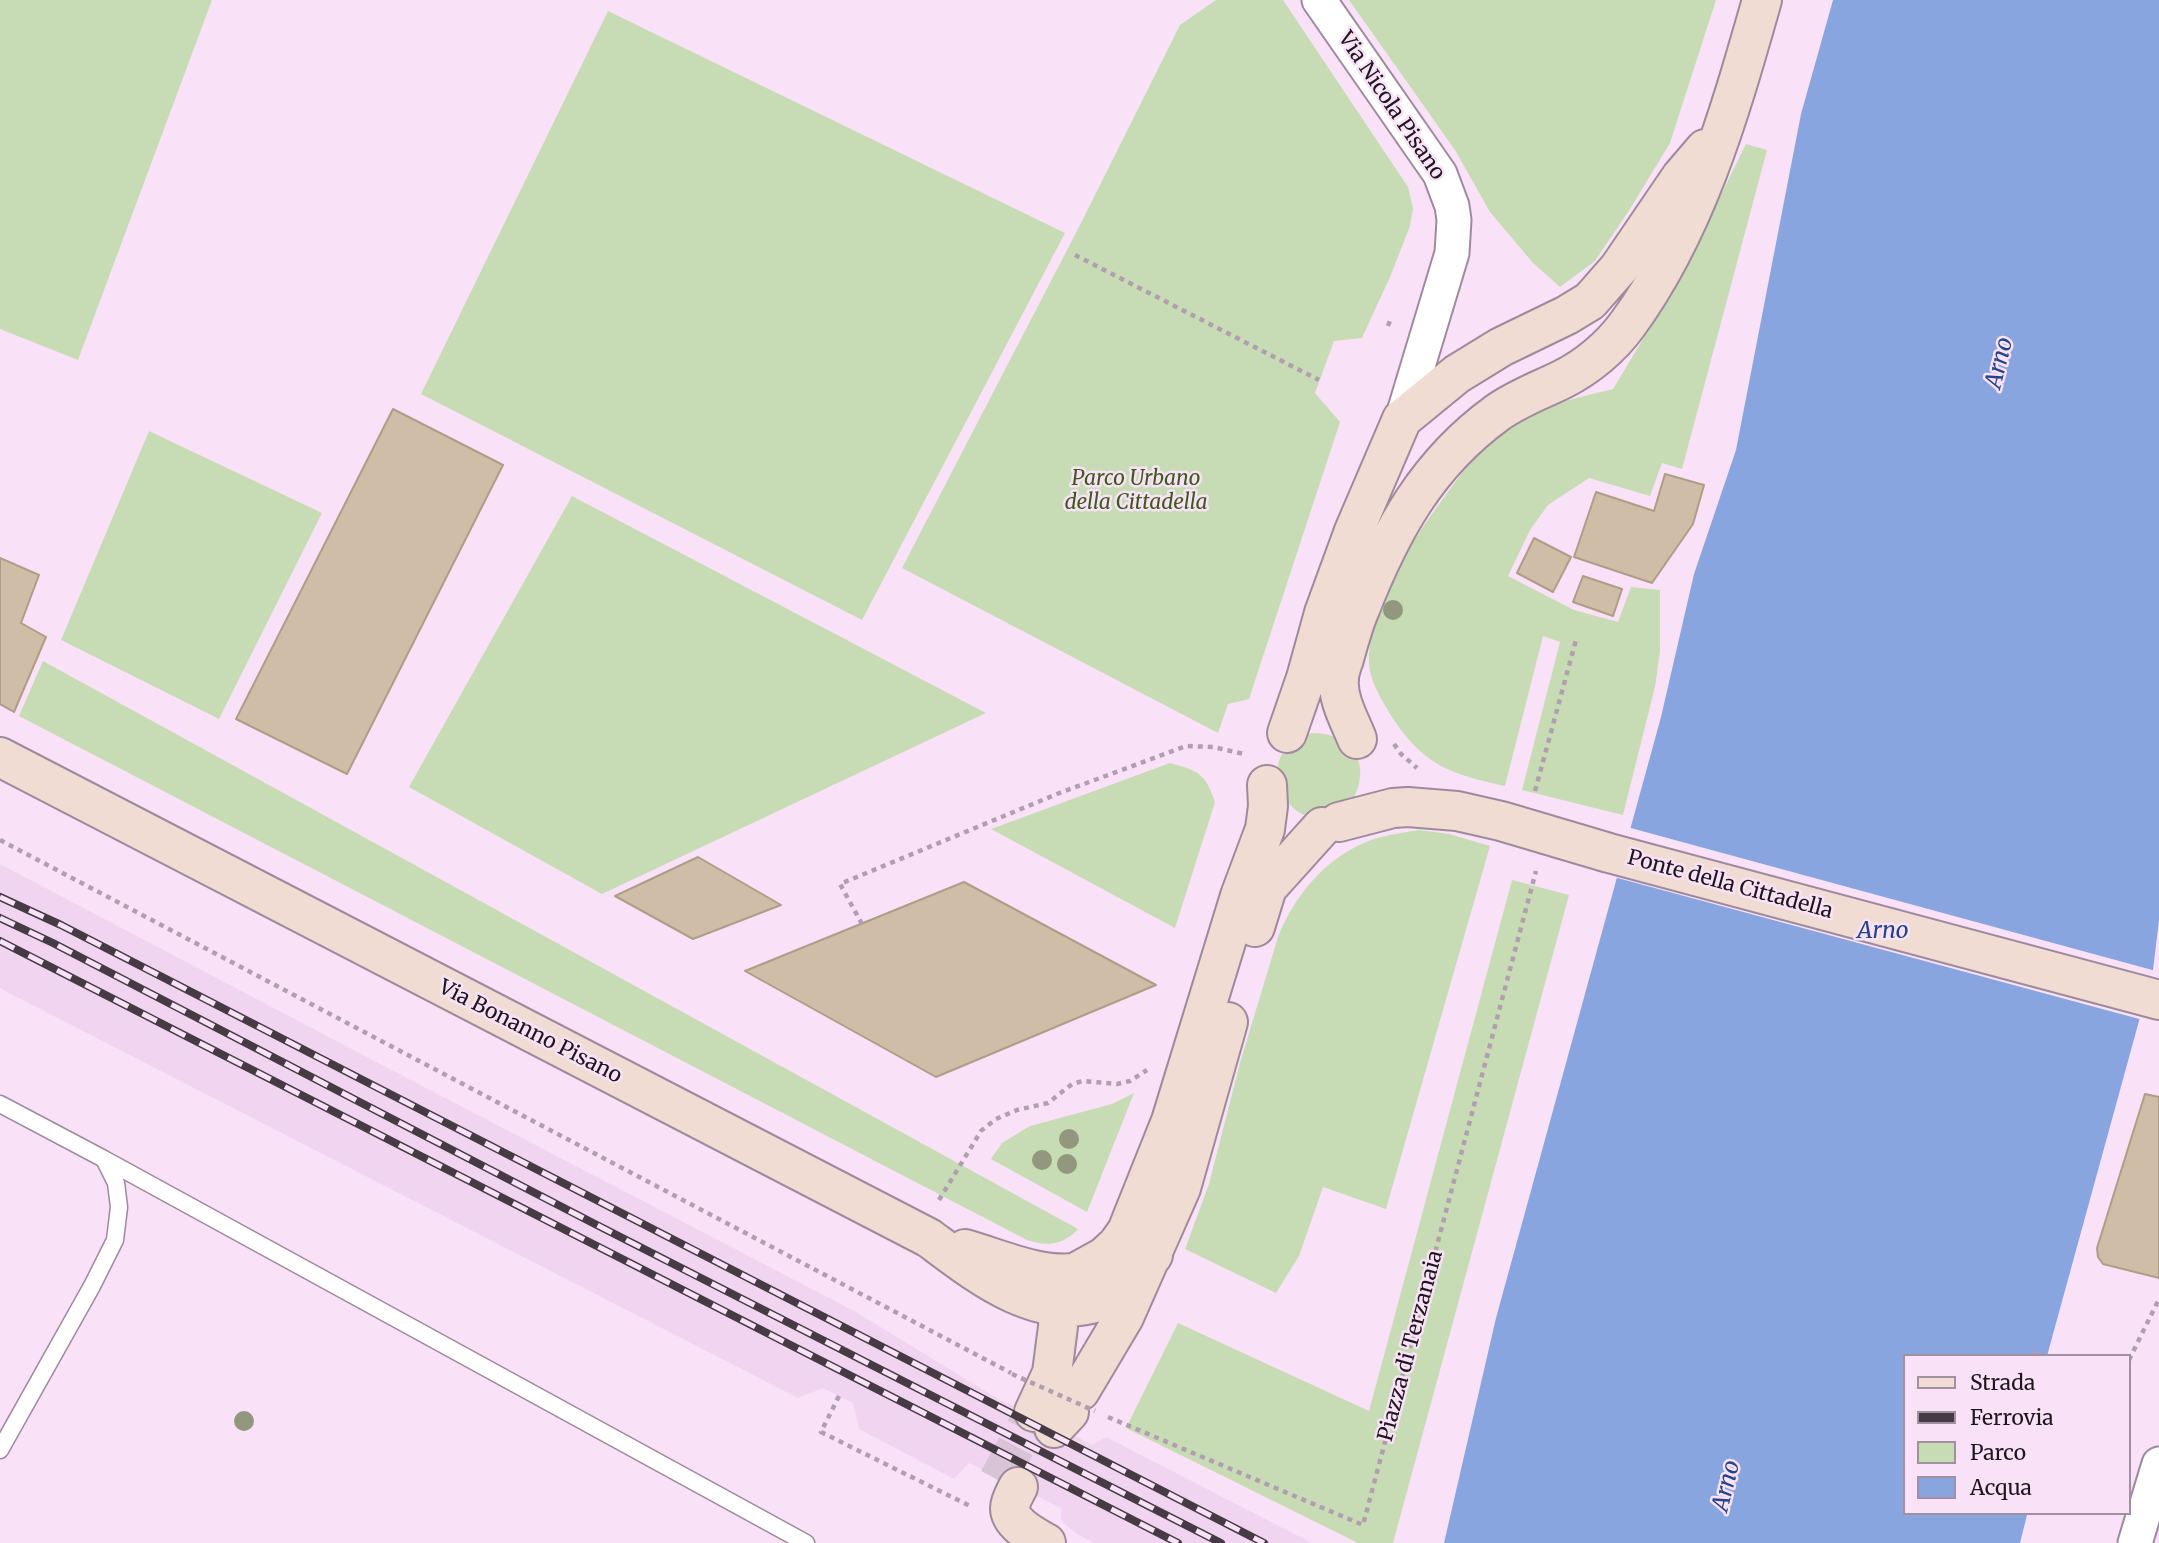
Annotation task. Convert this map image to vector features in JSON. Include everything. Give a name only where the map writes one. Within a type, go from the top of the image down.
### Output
[{"type":"main road","points":[[1065,1406],[1124,1317],[1181,1188],[1267,888],[1331,824],[1355,812],[1368,792],[1366,762],[1343,704],[1339,678],[1349,635],[1395,528],[1420,491],[1475,430],[1518,399],[1580,370],[1625,328],[1644,301],[1694,208],[1710,169],[1762,0]]},
{"type":"main road","points":[[1287,733],[1324,614],[1354,531],[1402,419],[1457,374],[1590,301],[1619,268],[1681,177],[1722,129]]},
{"type":"main road","points":[[1254,768],[1268,761],[1276,743],[1287,733],[1302,725],[1323,722],[1344,728],[1366,762]]},
{"type":"main road","name":"Via Bonanno Pisano","points":[[0,757],[931,1224]]},
{"type":"main road","points":[[1254,768],[1273,801],[1289,818],[1305,825],[1331,824]]},
{"type":"main road","points":[[1065,1406],[1052,1373],[1073,1294],[1117,1245],[1138,1207],[1171,1121],[1240,896],[1265,829],[1268,806],[1254,768]]},
{"type":"main road","name":"Ponte della Cittadella","points":[[1331,824],[1394,808],[1440,808],[1501,821],[1609,853],[2159,1000]]},
{"type":"main road","points":[[931,1224],[1043,1273],[1063,1275],[1073,1294]]},
{"type":"main road","points":[[1073,1294],[1102,1300],[1138,1274],[1153,1255]]},
{"type":"main road","points":[[1010,1495],[1020,1525],[1046,1543]]},
{"type":"street","name":"Via Nicola Pisano","points":[[1319,0],[1440,174],[1454,220],[1452,253],[1402,419]]},
{"type":"street","points":[[2135,1543],[2159,1464]]},
{"type":"lane","points":[[0,1104],[806,1543]]},
{"type":"lane","points":[[0,1450],[115,1240],[119,1194],[104,1159]]},
{"type":"path","points":[[1075,255],[1319,380]]},
{"type":"path","points":[[1388,326],[1391,318]]},
{"type":"path","points":[[1536,788],[1576,640]]},
{"type":"path","points":[[862,924],[841,884],[1057,794],[1186,746],[1213,747],[1254,768]]},
{"type":"path","points":[[0,839],[1012,1374],[1065,1406]]},
{"type":"path","name":"Piazza di Terzanaia","points":[[1065,1406],[1363,1525],[1537,867]]},
{"type":"path","points":[[931,1224],[981,1131],[996,1119],[1017,1110],[1048,1103],[1072,1084],[1117,1084],[1130,1081],[1155,1062]]},
{"type":"path","points":[[2131,1356],[2159,1299]]},
{"type":"path","points":[[839,1396],[821,1432],[990,1516],[1010,1495]]},
{"type":"shaded area","points":[[0,864],[856,1312],[1000,1400],[1052,1423],[1092,1445],[1106,1437],[1312,1543],[1094,1543],[1061,1521],[1061,1508],[969,1463],[954,1479],[859,1429],[853,1403],[823,1388],[798,1398],[5,991],[0,988]]},
{"type":"green space","points":[[0,0],[212,0],[78,360],[0,329]]},
{"type":"green space","name":"Parco Urbano della Cittadella","points":[[1216,0],[1283,0],[1408,187],[1413,208],[1410,226],[1390,277],[1362,338],[1334,341],[1315,393],[1340,422],[1249,699],[1228,704],[1218,733],[902,568],[1079,227],[1180,25]]},
{"type":"green space","points":[[1349,0],[1716,0],[1670,143],[1595,261],[1560,287],[1533,263],[1490,212],[1455,150]]},
{"type":"green space","points":[[608,11],[1065,233],[862,620],[421,394]]},
{"type":"green space","points":[[1746,144],[1767,150],[1682,469],[1662,463],[1650,496],[1589,478],[1548,505],[1530,530],[1508,576],[1574,610],[1618,622],[1631,587],[1660,590],[1660,651],[1655,687],[1623,815],[1522,790],[1560,642],[1543,636],[1505,786],[1454,772],[1428,757],[1404,734],[1385,705],[1372,678],[1369,664],[1370,645],[1380,605],[1389,585],[1410,547],[1449,490],[1497,436],[1533,413],[1572,399],[1613,389],[1679,279]]},
{"type":"green space","points":[[149,431],[322,513],[219,719],[61,640]]},
{"type":"green space","points":[[572,496],[986,713],[602,894],[409,787]]},
{"type":"green space","points":[[43,661],[1078,1229],[1061,1242],[1041,1243],[1027,1240],[19,716]]},
{"type":"green space","points":[[1312,733],[1326,734],[1348,745],[1359,764],[1360,775],[1352,801],[1325,813],[1310,816],[1290,804],[1281,789],[1277,773],[1286,749]]},
{"type":"green space","points":[[1170,763],[1200,775],[1208,785],[1215,802],[1175,928],[991,829]]},
{"type":"green space","points":[[1419,830],[1449,834],[1490,846],[1386,1209],[1323,1187],[1299,1256],[1276,1293],[1185,1249],[1209,1184],[1240,1063],[1278,937],[1305,889],[1331,863],[1363,843]]},
{"type":"green space","points":[[1512,880],[1569,895],[1393,1543],[1358,1543],[1126,1428],[1178,1323],[1369,1411]]},
{"type":"green space","points":[[1134,1093],[1087,1212],[991,1159],[1002,1143],[1030,1126],[1112,1104]]},
{"type":"water","name":"Arno","points":[[1833,0],[2159,0],[2159,920],[2153,970],[2048,1354],[1904,1354],[1904,1515],[2027,1515],[2020,1543],[1444,1543],[1496,1318],[1661,717],[1694,574],[1736,450],[1801,114]]},
{"type":"pier","points":[[1627,827],[2156,971],[2143,1020],[1614,877]]},
{"type":"building","points":[[393,409],[503,465],[347,774],[236,719]]},
{"type":"building","points":[[1665,474],[1704,485],[1693,524],[1652,583],[1574,557],[1596,492],[1654,511]]},
{"type":"building","points":[[1534,538],[1571,557],[1553,592],[1517,573]]},
{"type":"building","points":[[0,558],[39,575],[21,623],[46,637],[14,712],[0,704]]},
{"type":"building","points":[[1583,576],[1622,589],[1613,616],[1573,602]]},
{"type":"building","points":[[698,857],[781,905],[693,939],[615,896]]},
{"type":"building","points":[[964,882],[1156,985],[936,1077],[745,971]]},
{"type":"building","points":[[2145,1094],[2159,1097],[2159,1278],[2103,1264],[2098,1257],[2097,1248]]},
{"type":"tunnel","points":[[998,1480],[1034,1412]]},
{"type":"railway","points":[[0,897],[61,925],[1264,1543]]},
{"type":"railway","points":[[0,918],[1221,1543]]},
{"type":"railway","points":[[0,941],[1178,1543]]}]
